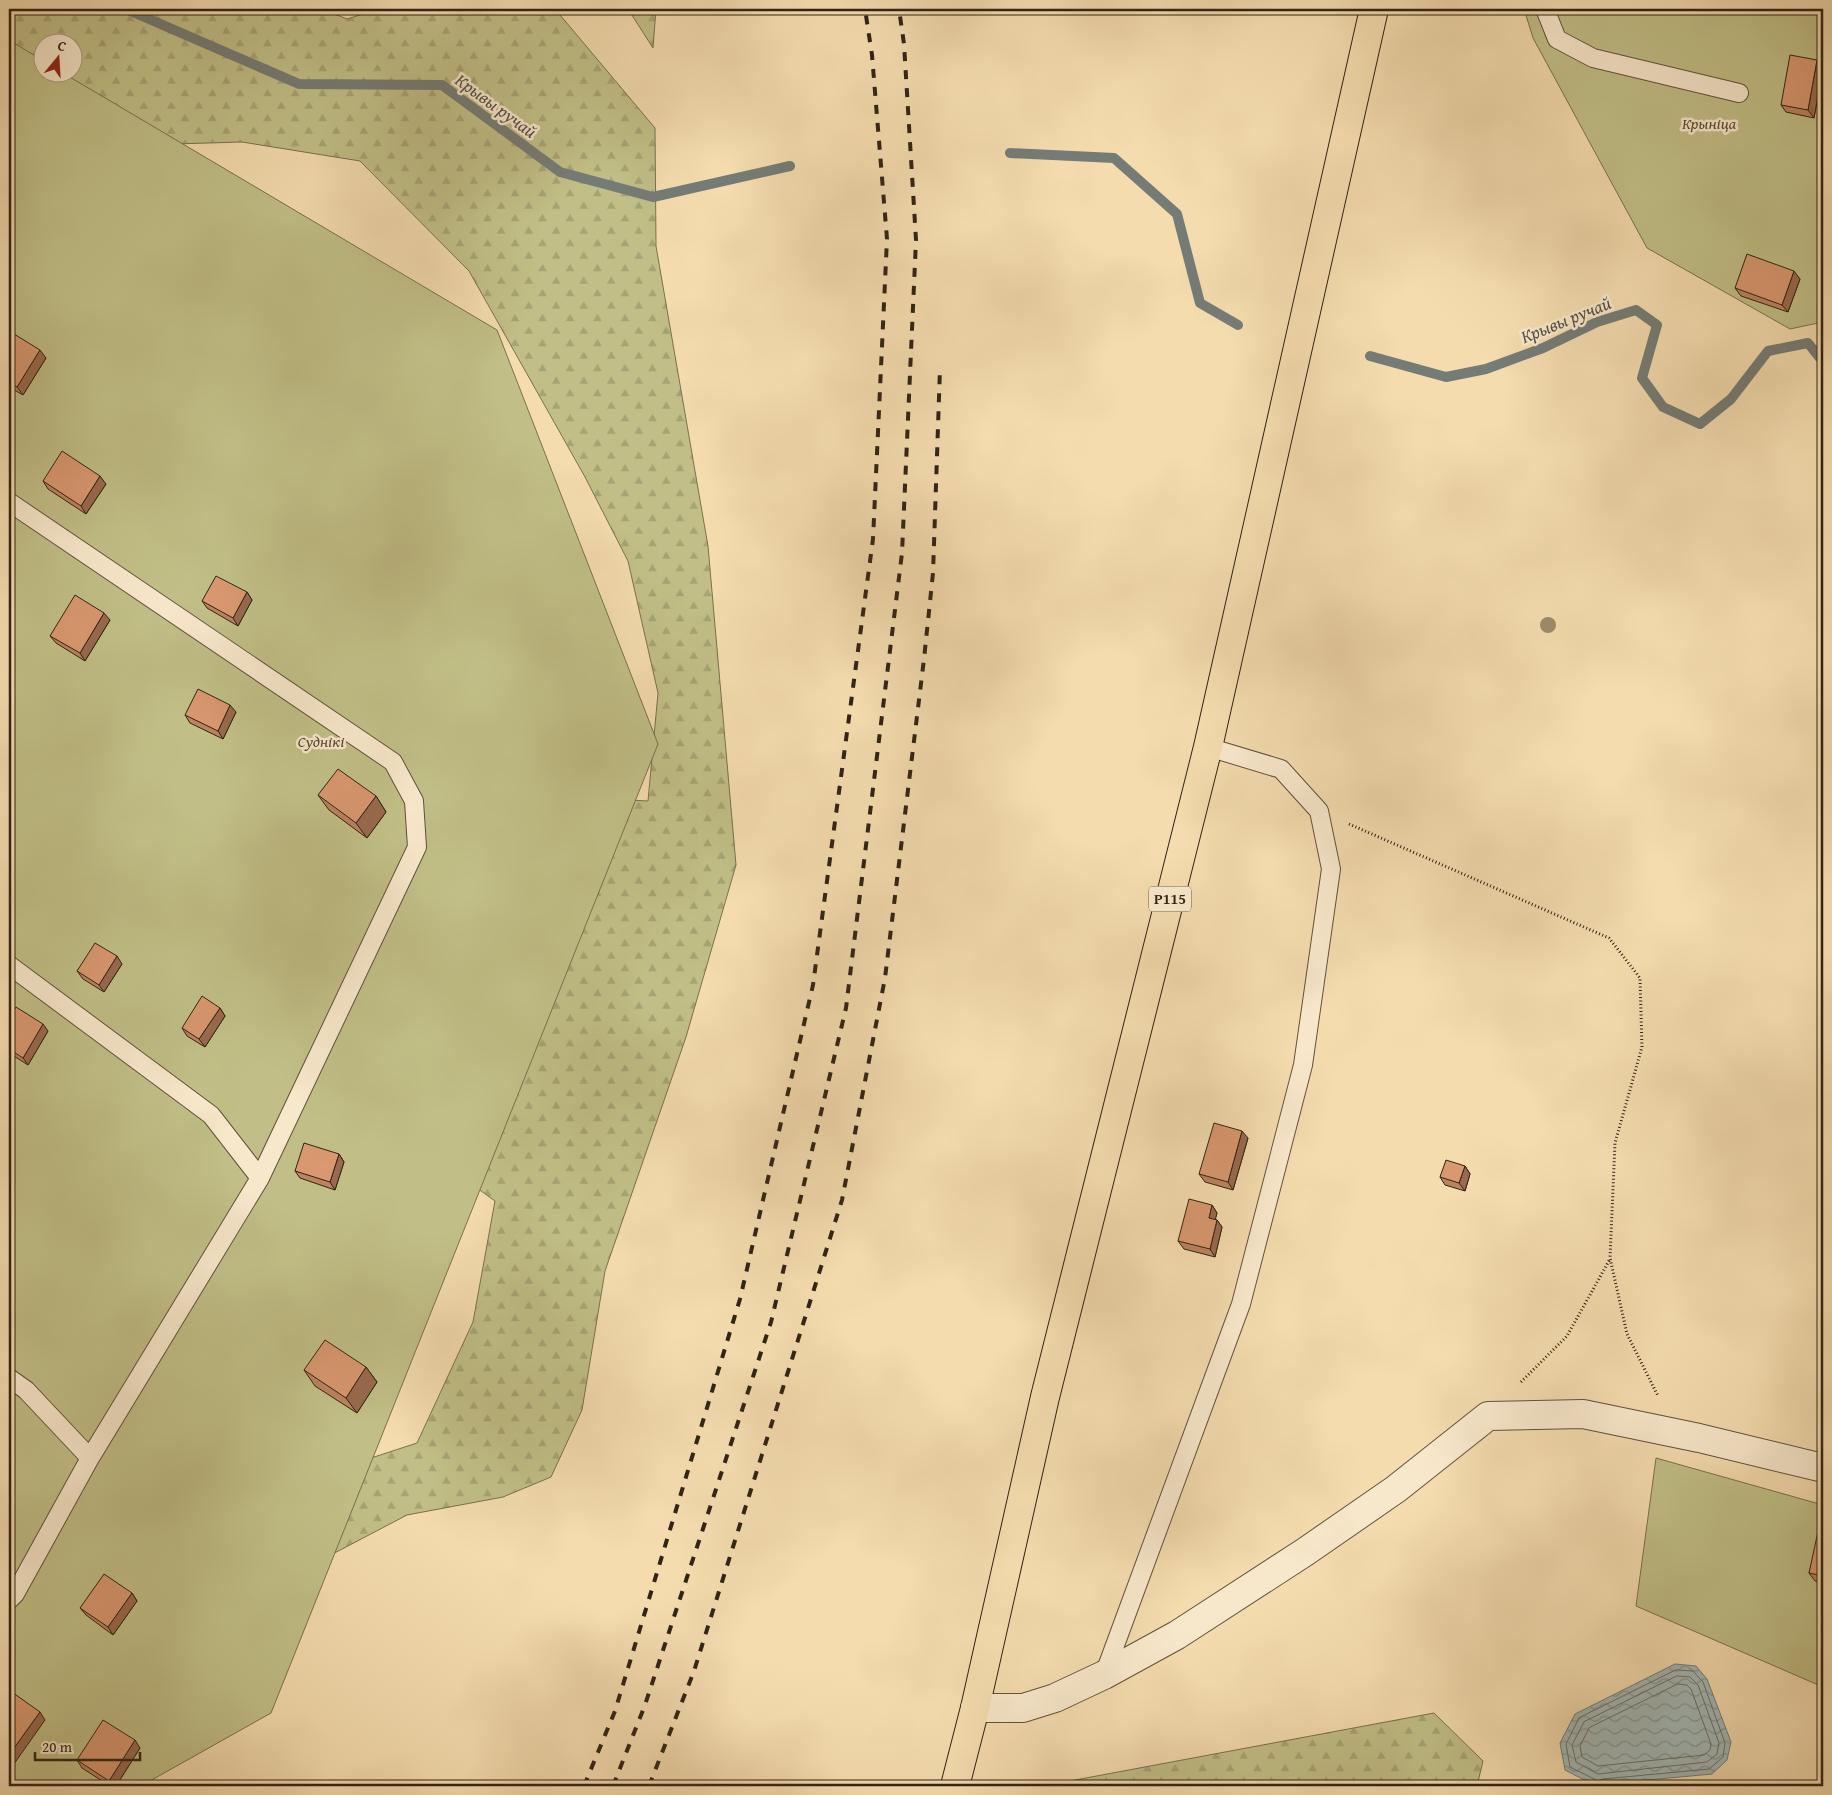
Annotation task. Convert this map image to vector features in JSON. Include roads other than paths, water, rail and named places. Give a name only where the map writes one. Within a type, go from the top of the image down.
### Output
[{"type":"main road","name":"Р115","points":[[955,1786],[975,1708],[1045,1397],[1208,747],[1374,9]]},
{"type":"street","points":[[975,1708],[1023,1708],[1055,1698],[1104,1675],[1176,1635],[1305,1552],[1396,1489],[1488,1416],[1583,1414],[1699,1438],[1823,1468]]},
{"type":"lane","points":[[1545,9],[1558,39],[1593,58],[1739,93]]},
{"type":"lane","points":[[9,1600],[15,1594],[90,1458],[260,1178],[417,847],[414,800],[393,762],[11,509]]},
{"type":"lane","points":[[1104,1675],[1241,1304],[1303,1065],[1331,869],[1319,811],[1281,769],[1208,747]]},
{"type":"lane","points":[[9,965],[211,1115],[260,1178]]},
{"type":"lane","points":[[9,1378],[26,1390],[90,1458]]},
{"type":"water","points":[[1675,1664],[1696,1666],[1707,1679],[1731,1742],[1727,1760],[1712,1774],[1594,1785],[1565,1770],[1560,1743],[1575,1714]]},
{"type":"waterway","name":"Крывы ручай","points":[[126,9],[299,84],[442,85],[560,172],[653,197],[790,166]]},
{"type":"waterway","name":"Крывы ручай","points":[[1010,153],[1114,158],[1177,214],[1200,303],[1238,325]]},
{"type":"waterway","name":"Крывы ручай","points":[[1370,356],[1446,377],[1486,369],[1543,348],[1597,322],[1636,310],[1657,325],[1642,378],[1663,407],[1700,424],[1731,399],[1768,351],[1808,343],[1823,362]]},
{"type":"railway","points":[[584,1786],[615,1711],[740,1299],[813,985],[873,539],[887,239],[872,55],[865,9]]},
{"type":"railway","points":[[613,1786],[645,1705],[771,1322],[846,1008],[902,553],[916,240],[904,44],[899,9]]},
{"type":"railway","points":[[649,1786],[694,1671],[842,1200],[885,978],[924,659],[933,573],[940,368]]},
{"type":"park label","name":"Крыніца","points":[[1709,123]]},
{"type":"park label","name":"Суднікі","points":[[321,741]]}]
